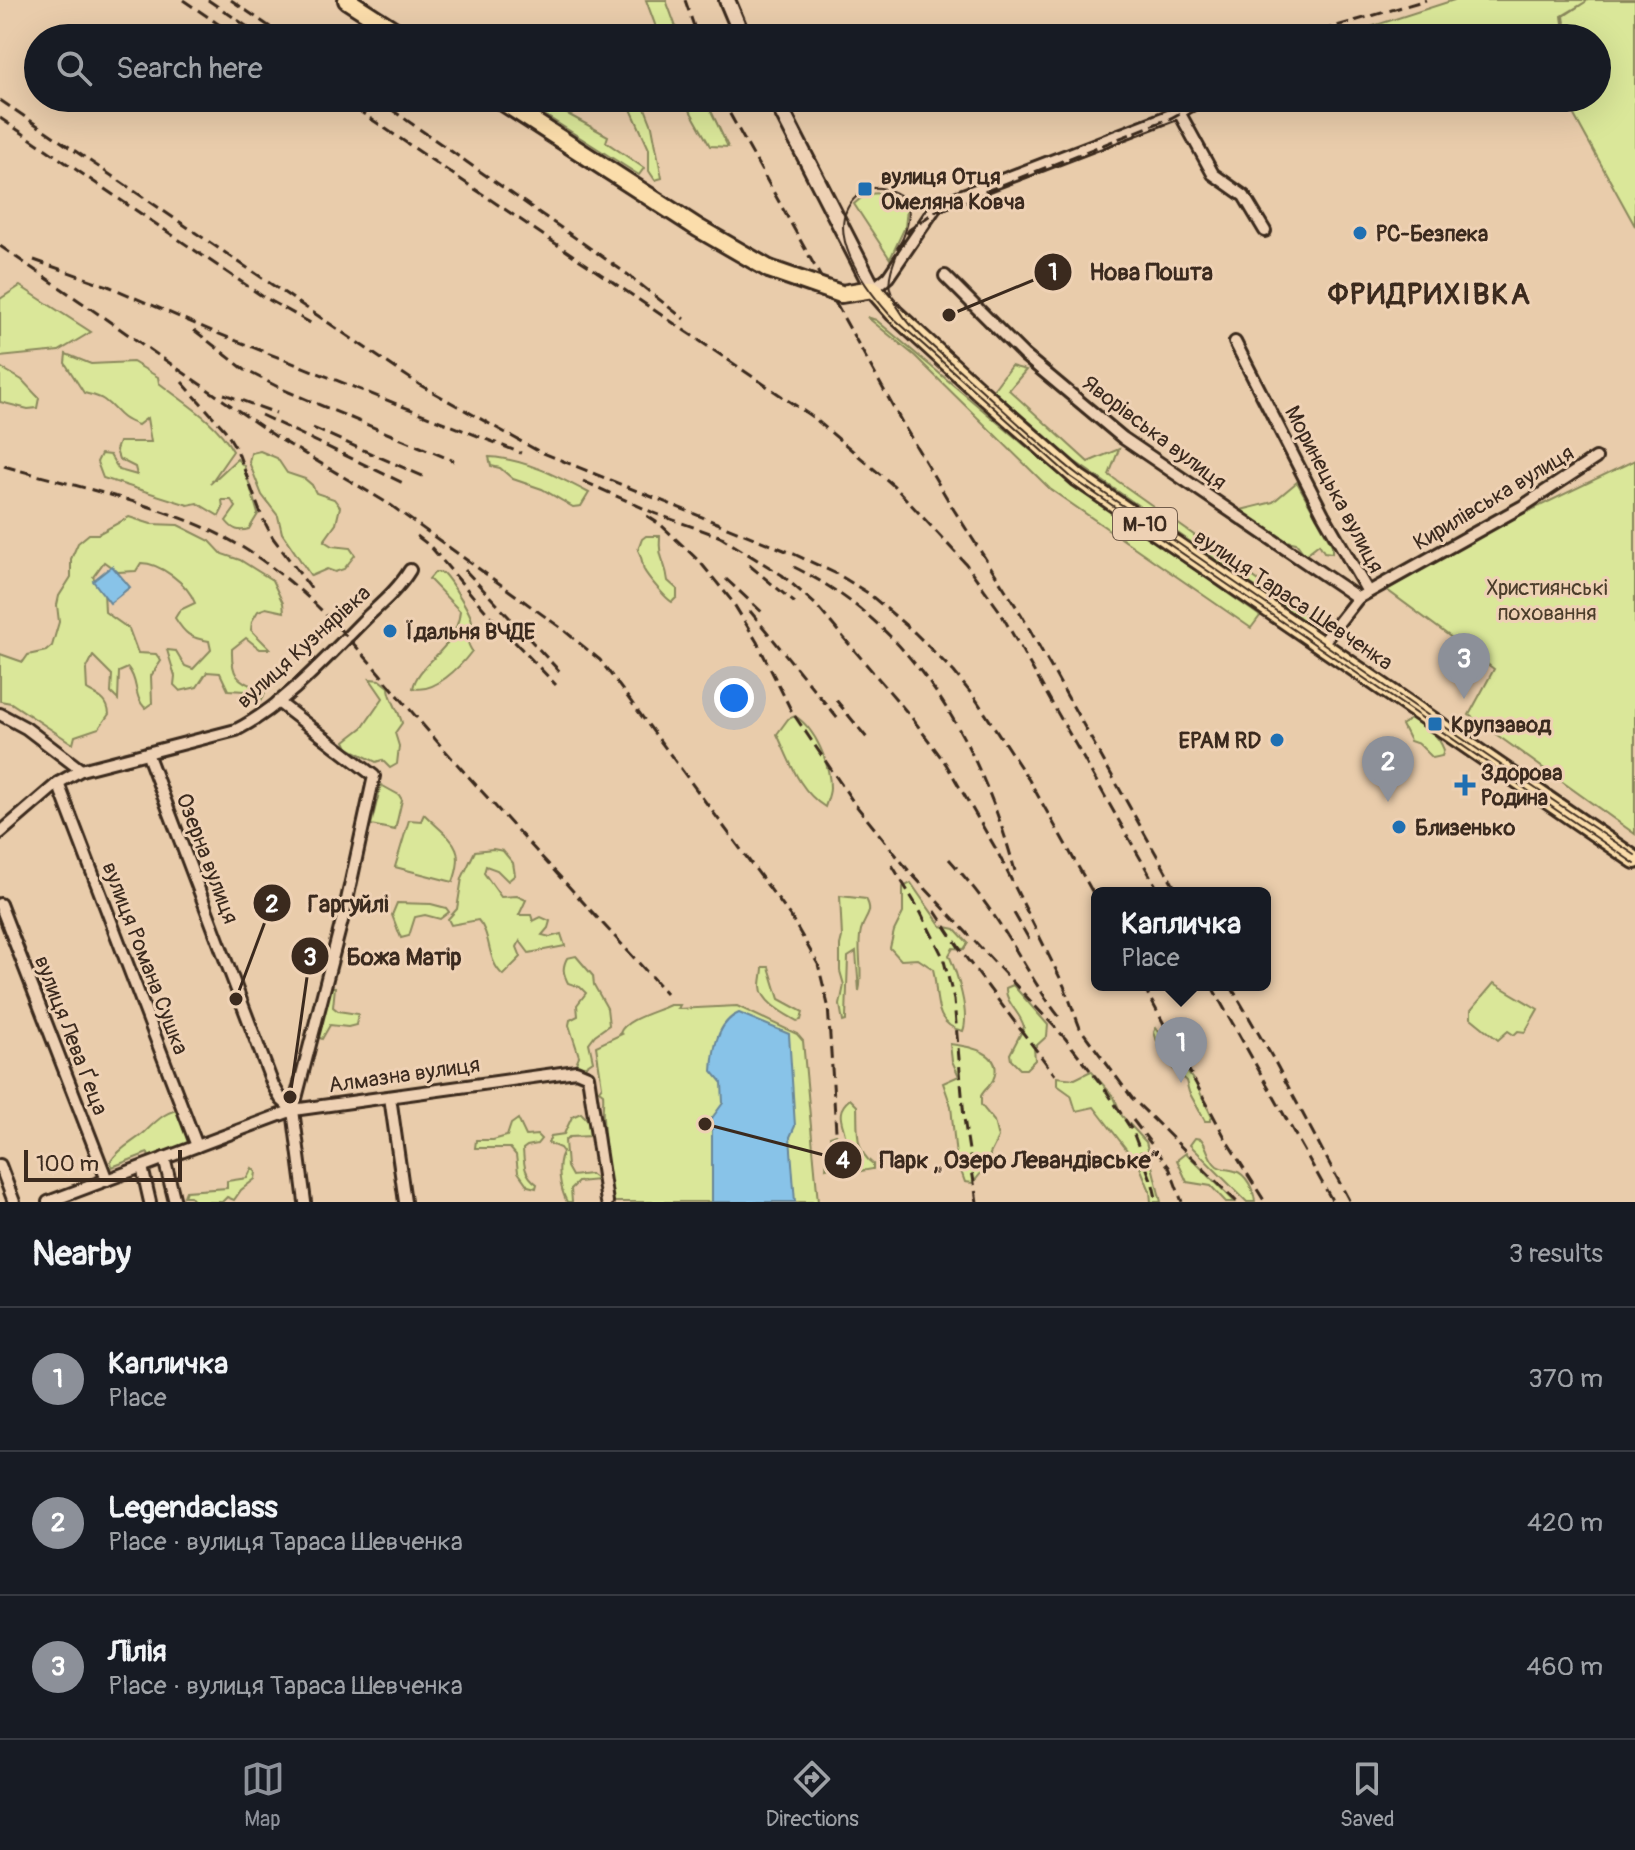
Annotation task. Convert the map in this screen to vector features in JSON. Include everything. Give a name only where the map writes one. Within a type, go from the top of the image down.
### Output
[{"type":"main road","points":[[347,0],[384,24]]},
{"type":"main road","points":[[727,0],[737,24]]},
{"type":"main road","points":[[518,112],[675,214],[769,269],[841,294],[873,289],[782,112]]},
{"type":"main road","name":"вулиця Тараса Шевченка","points":[[873,289],[894,313],[1078,478],[1635,860]]},
{"type":"street","points":[[873,289],[888,277],[937,205],[1179,112],[1213,174],[1244,196],[1265,231]]},
{"type":"street","name":"Яворівська вулиця","points":[[945,276],[1024,355],[1123,438],[1363,595]]},
{"type":"street","name":"Моринецька вулиця","points":[[1235,342],[1363,595],[1321,645]]},
{"type":"street","name":"Кирилівська вулиця","points":[[1363,595],[1523,506],[1596,458]]},
{"type":"street","name":"вулиця Кузнярівка","points":[[0,833],[58,783],[81,770],[236,730],[278,702],[354,631],[410,570]]},
{"type":"street","points":[[278,702],[374,776],[345,909],[293,1110]]},
{"type":"street","points":[[0,714],[26,728],[81,770]]},
{"type":"street","name":"Озерна вулиця","points":[[147,753],[273,1085],[281,1099],[293,1110],[305,1202]]},
{"type":"street","name":"вулиця Романа Сушка","points":[[58,783],[197,1146]]},
{"type":"street","name":"вулиця Лева Ґеца","points":[[0,904],[107,1180]]},
{"type":"street","name":"Алмазна вулиця","points":[[48,1202],[293,1110],[576,1071],[588,1076],[607,1202]]},
{"type":"street","points":[[390,1097],[405,1202]]},
{"type":"street","points":[[164,1158],[175,1202]]},
{"type":"street","points":[[0,1165],[14,1202]]},
{"type":"street","points":[[142,1167],[150,1202]]},
{"type":"green space","points":[[646,0],[666,0],[675,24],[655,24]]},
{"type":"green space","points":[[1454,0],[1635,0],[1635,226],[1572,112],[1611,112],[1611,24],[1565,24],[1564,16],[1587,1],[1562,16],[1563,24],[1379,24]]},
{"type":"green space","points":[[540,112],[564,112],[608,136],[606,142],[644,168],[639,175]]},
{"type":"green space","points":[[632,112],[646,112],[662,178],[655,180],[649,171],[649,149]]},
{"type":"green space","points":[[691,112],[712,112],[728,147],[710,146]]},
{"type":"green space","points":[[883,193],[900,200],[907,209],[905,227],[890,259],[854,204],[866,194]]},
{"type":"green space","points":[[20,286],[91,332],[59,351],[0,357],[0,299]]},
{"type":"green space","points":[[867,317],[876,320],[1060,475],[1260,616],[1251,628],[1050,489],[915,356]]},
{"type":"green space","points":[[66,354],[91,364],[133,362],[158,377],[159,383],[209,422],[233,451],[210,484],[237,459],[244,466],[258,514],[249,529],[236,530],[226,521],[236,507],[231,500],[222,500],[223,508],[219,516],[197,503],[188,505],[103,478],[97,462],[101,454],[110,455],[119,470],[137,475],[135,467],[119,459],[116,450],[119,442],[151,442],[147,418],[138,425],[102,399],[84,393],[65,363]]},
{"type":"green space","points":[[1011,366],[1026,370],[1009,390],[1088,462],[1119,449],[1109,475],[1317,622],[1316,629],[1074,461],[993,390]]},
{"type":"green space","points":[[0,367],[22,380],[39,398],[37,408],[28,409],[0,402]]},
{"type":"green space","points":[[260,451],[277,458],[287,473],[305,479],[316,493],[334,499],[340,507],[336,524],[324,541],[332,546],[350,548],[355,555],[344,569],[335,572],[327,569],[311,576],[282,533],[278,516],[262,495],[249,462],[251,453]]},
{"type":"green space","points":[[489,457],[528,465],[589,493],[581,506],[573,507],[491,466]]},
{"type":"green space","name":"Християнські поховання","points":[[1635,460],[1635,834],[1469,715],[1494,669],[1387,590],[1496,527]]},
{"type":"green space","points":[[1297,482],[1332,545],[1332,553],[1324,552],[1319,544],[1305,555],[1296,543],[1278,539],[1241,510],[1273,502]]},
{"type":"green space","points":[[129,517],[151,524],[178,525],[210,541],[222,554],[240,560],[272,580],[284,612],[266,608],[258,611],[251,630],[270,649],[260,649],[246,638],[232,649],[235,674],[265,692],[262,700],[246,691],[228,690],[220,673],[207,672],[197,687],[180,691],[174,685],[175,676],[167,650],[176,651],[185,666],[193,669],[211,650],[209,641],[189,634],[175,618],[180,610],[195,603],[191,596],[180,582],[156,567],[141,563],[136,571],[118,572],[104,562],[93,577],[104,591],[105,612],[129,629],[138,653],[156,654],[161,661],[151,676],[152,703],[145,708],[128,668],[119,672],[118,700],[111,693],[112,675],[93,656],[86,670],[87,690],[104,702],[109,714],[99,728],[75,736],[73,744],[11,703],[0,701],[0,654],[23,662],[28,655],[46,651],[52,646],[59,622],[59,596],[71,577],[71,559],[78,543],[89,534],[98,534]]},
{"type":"green space","points":[[646,536],[660,536],[660,550],[668,581],[677,589],[677,597],[672,602],[644,570],[638,550]]},
{"type":"green space","points":[[435,572],[443,573],[468,612],[472,627],[468,642],[472,651],[438,683],[421,689],[413,688],[422,670],[452,636],[460,611],[429,579]]},
{"type":"green space","points":[[370,679],[380,680],[389,687],[402,723],[395,733],[399,746],[397,764],[390,768],[382,760],[376,762],[348,748],[345,741],[363,727],[383,698]]},
{"type":"green space","points":[[795,716],[809,729],[824,758],[830,788],[825,807],[801,784],[777,734],[788,719]]},
{"type":"green space","points":[[1413,717],[1438,739],[1444,750],[1442,756],[1433,758],[1419,744],[1410,741],[1402,725]]},
{"type":"green space","points":[[381,785],[402,800],[395,830],[371,825]]},
{"type":"green space","points":[[424,814],[448,837],[457,851],[453,882],[395,867],[409,820],[421,821]]},
{"type":"green space","points":[[475,851],[503,851],[513,863],[515,875],[508,881],[497,870],[486,866],[484,873],[501,897],[517,896],[526,900],[519,915],[531,915],[533,921],[541,917],[550,921],[542,935],[550,937],[561,934],[565,946],[529,953],[520,941],[517,947],[521,957],[503,975],[494,962],[478,920],[451,925],[448,919],[457,909],[462,878]]},
{"type":"green space","points":[[911,883],[941,926],[955,929],[968,943],[964,949],[953,948],[949,955],[964,1004],[963,1031],[953,1028],[941,1015],[933,969],[918,959],[901,960],[890,948],[903,913],[903,887]]},
{"type":"green space","points":[[840,896],[866,899],[869,908],[859,945],[859,991],[856,952],[848,957],[846,1021],[843,1022],[840,1005],[844,985],[840,971]]},
{"type":"green space","points":[[397,903],[431,904],[446,908],[449,912],[440,919],[425,915],[415,917],[409,936],[401,938],[392,915]]},
{"type":"green space","points":[[576,956],[593,976],[594,985],[607,1008],[609,1025],[589,1043],[593,1061],[584,1067],[575,1066],[579,1056],[569,1025],[570,1020],[578,1016],[577,1005],[586,993],[568,983],[564,970],[567,958]]},
{"type":"green space","points":[[763,967],[769,967],[779,999],[803,1012],[801,1020],[797,1021],[780,1011],[765,997],[761,986]]},
{"type":"green space","points":[[1494,983],[1538,1009],[1525,1032],[1518,1031],[1514,1035],[1508,1031],[1498,1040],[1471,1018],[1471,1010]]},
{"type":"green space","points":[[1013,985],[1048,1025],[1047,1036],[1034,1048],[1035,1060],[1026,1069],[1020,1069],[1011,1060],[1010,1054],[1024,1027],[1006,993],[1006,988]]},
{"type":"green space","points":[[330,987],[335,987],[333,1007],[338,1011],[358,1014],[356,1025],[330,1025],[322,1039],[318,1037]]},
{"type":"green space","points":[[670,1005],[680,1005],[678,1009],[737,1006],[797,1034],[803,1041],[818,1202],[612,1202],[596,1046],[622,1034],[623,1028],[634,1020]]},
{"type":"green space","points":[[1156,1028],[1196,1084],[1212,1117],[1210,1121],[1205,1121],[1186,1081],[1162,1054],[1154,1032]]},
{"type":"green space","points":[[950,1044],[983,1052],[990,1057],[996,1070],[981,1096],[981,1105],[994,1121],[998,1138],[989,1163],[973,1183],[965,1182],[956,1157],[951,1106],[943,1083],[959,1076],[952,1061]]},
{"type":"green space","points":[[1091,1071],[1114,1097],[1122,1116],[1146,1142],[1161,1202],[1151,1202],[1140,1167],[1094,1107],[1076,1111],[1071,1095],[1057,1085],[1057,1077],[1075,1079]]},
{"type":"green space","points":[[850,1099],[857,1106],[860,1145],[873,1169],[850,1173],[847,1166],[839,1164],[826,1168],[827,1159],[833,1153],[830,1136],[836,1134],[846,1145],[841,1115]]},
{"type":"green space","points":[[188,1108],[191,1143],[149,1159],[148,1153],[112,1167],[111,1161],[119,1152],[159,1119]]},
{"type":"green space","points":[[581,1113],[591,1123],[592,1136],[569,1137],[565,1141],[567,1167],[572,1176],[590,1174],[598,1180],[578,1182],[571,1189],[572,1202],[567,1202],[560,1177],[563,1152],[548,1143],[551,1136],[564,1134],[572,1117]]},
{"type":"green space","points":[[518,1119],[526,1136],[537,1135],[541,1139],[537,1144],[523,1149],[526,1169],[537,1184],[536,1188],[528,1186],[518,1172],[516,1155],[510,1148],[475,1148],[476,1140],[507,1136],[511,1124]]},
{"type":"green space","points":[[1195,1138],[1201,1139],[1217,1166],[1235,1171],[1246,1179],[1255,1202],[1247,1202],[1190,1145]]},
{"type":"green space","points":[[1186,1153],[1235,1202],[1226,1202],[1211,1186],[1187,1182],[1177,1160]]},
{"type":"green space","points":[[252,1168],[256,1172],[255,1179],[234,1200],[227,1197],[222,1202],[195,1202],[190,1196],[184,1196],[186,1191],[227,1188],[227,1181],[247,1178]]},
{"type":"water","points":[[112,566],[130,587],[110,603],[93,581]]},
{"type":"water","points":[[739,1013],[789,1034],[795,1126],[790,1137],[795,1202],[712,1202],[712,1118],[723,1103],[722,1083],[712,1071],[714,1054],[721,1030]]},
{"type":"tram line","points":[[1635,855],[1093,486],[1061,461],[909,323],[890,289],[890,276],[905,232],[908,205],[900,195],[881,188],[870,188],[857,196],[847,209],[843,225],[845,241],[850,258],[869,289],[889,314],[1071,477],[1635,864]]},
{"type":"railway","points":[[183,0],[218,24]]},
{"type":"railway","points":[[208,0],[243,24]]},
{"type":"railway","points":[[231,0],[266,24]]},
{"type":"railway","points":[[685,0],[693,24]]},
{"type":"railway","points":[[1344,24],[1426,0]]},
{"type":"railway","points":[[0,100],[420,385],[538,451],[794,554],[839,575],[868,593],[915,633],[954,672],[977,701],[1029,780],[1091,889]]},
{"type":"railway","points":[[361,112],[814,418],[894,486],[966,564],[999,610],[1157,887]]},
{"type":"railway","points":[[395,112],[627,274],[684,319]]},
{"type":"railway","points":[[729,112],[904,426],[1021,614],[1175,887]]},
{"type":"railway","points":[[897,249],[909,230],[936,211],[1182,112]]},
{"type":"railway","points":[[0,118],[262,296],[314,325]]},
{"type":"railway","points":[[0,246],[278,438],[389,504],[561,628],[600,660],[791,917],[818,964],[828,1005],[836,1131]]},
{"type":"railway","points":[[34,260],[108,286],[214,332],[521,453]]},
{"type":"railway","points":[[194,330],[245,370],[284,390],[454,461]]},
{"type":"railway","points":[[182,382],[225,430],[237,450],[273,538],[312,590]]},
{"type":"railway","points":[[224,394],[276,413]]},
{"type":"railway","points":[[261,415],[405,484]]},
{"type":"railway","points":[[313,428],[427,478]]},
{"type":"railway","points":[[4,466],[125,499],[186,520],[240,546],[270,566],[348,638],[441,746],[666,993]]},
{"type":"railway","points":[[583,481],[654,513],[724,538]]},
{"type":"railway","points":[[647,516],[700,562],[732,601],[757,642],[792,712],[854,803],[909,871],[1065,1038],[1107,1092],[1133,1132],[1157,1202]]},
{"type":"railway","points":[[717,535],[782,575],[815,604],[912,718],[946,764],[996,849],[1064,986],[1080,1028],[1132,1098],[1237,1202]]},
{"type":"railway","points":[[417,536],[430,546],[489,615],[556,685]]},
{"type":"railway","points":[[749,565],[795,603]]},
{"type":"railway","points":[[794,567],[837,592],[875,622],[908,656],[937,694],[962,735],[983,779],[1015,871]]},
{"type":"railway","points":[[465,570],[563,675]]},
{"type":"railway","points":[[726,579],[764,614]]},
{"type":"railway","points":[[750,611],[838,719]]},
{"type":"railway","points":[[836,700],[867,738]]},
{"type":"railway","points":[[949,859],[993,914],[1061,1019]]},
{"type":"railway","points":[[892,865],[943,957],[954,1000],[964,1118],[977,1202]]},
{"type":"railway","points":[[935,911],[964,955],[1055,1075]]},
{"type":"railway","points":[[1014,913],[1030,941]]},
{"type":"railway","points":[[1146,991],[1228,1143],[1265,1202]]},
{"type":"railway","points":[[1214,991],[1333,1202]]},
{"type":"railway","points":[[1234,991],[1350,1202]]},
{"type":"railway","points":[[1133,1120],[1169,1167],[1182,1202]]},
{"type":"place","name":"вулиця Отця Омеляна Ковча","points":[[865,189]]},
{"type":"place","name":"РС-Безпека","points":[[1360,233]]},
{"type":"place","name":"Нова Пошта","points":[[949,315]]},
{"type":"place","name":"Їдальня ВЧДЕ","points":[[390,631]]},
{"type":"place","name":"Лілія","points":[[1464,699]]},
{"type":"place","name":"Крупзавод","points":[[1435,724]]},
{"type":"place","name":"EPAM RD","points":[[1277,740]]},
{"type":"place","name":"Здорова Родина","points":[[1465,785]]},
{"type":"place","name":"Legendaclass","points":[[1388,802]]},
{"type":"place","name":"Близенько","points":[[1399,827]]},
{"type":"place","name":"Гаргуйлі","points":[[236,999]]},
{"type":"place","name":"Капличка","points":[[1181,1083]]},
{"type":"place","name":"Божа Матір","points":[[290,1097]]},
{"type":"place","name":"Парк „Озеро Левандівське“","points":[[705,1124]]},
{"type":"district","name":"ФРИДРИХІВКА","points":[[1430,294]]}]
